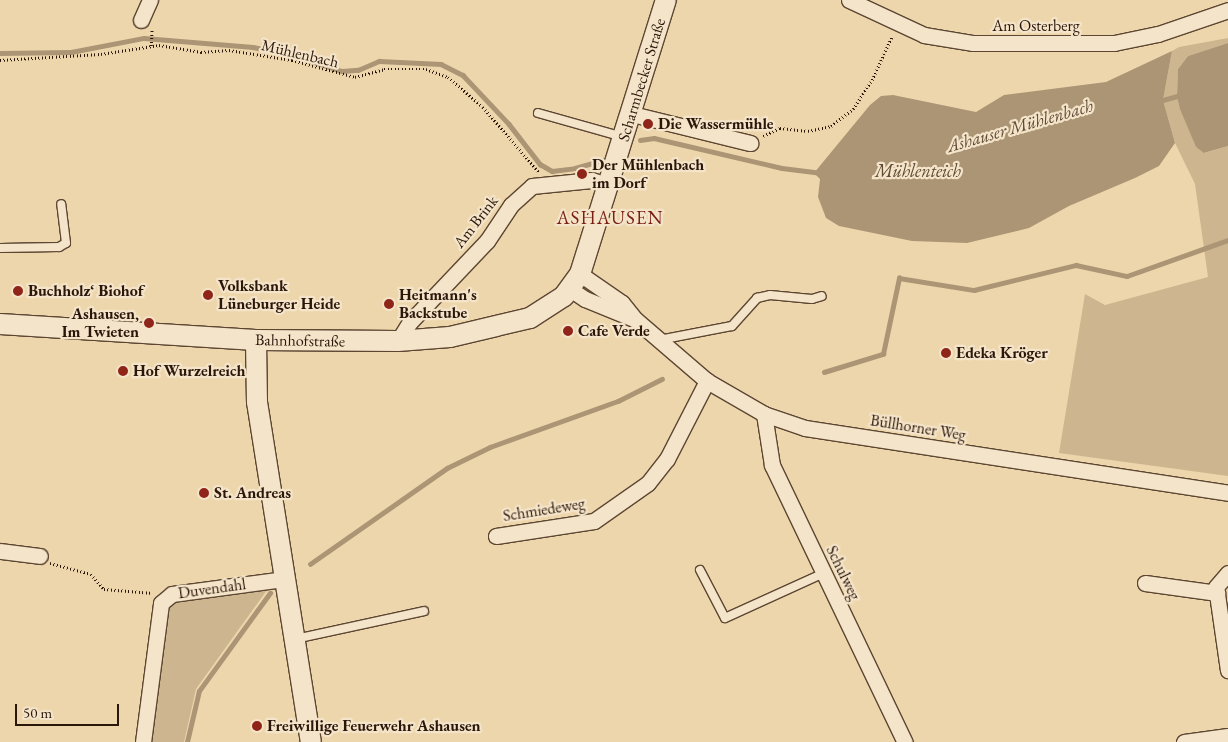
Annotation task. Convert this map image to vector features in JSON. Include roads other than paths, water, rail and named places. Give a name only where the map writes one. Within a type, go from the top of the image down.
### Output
[{"type":"street","points":[[141,20],[150,0]]},
{"type":"street","name":"Scharmbecker Straße","points":[[575,281],[625,137],[666,0]]},
{"type":"street","name":"Am Osterberg","points":[[849,0],[924,35],[972,43],[1114,42],[1158,34],[1228,10]]},
{"type":"street","points":[[632,114],[750,143]]},
{"type":"street","name":"Am Brink","points":[[398,341],[410,322],[487,241],[521,195],[532,186],[548,182],[592,180],[609,186]]},
{"type":"street","name":"Bahnhofstraße","points":[[0,324],[256,340],[398,341],[450,337],[516,323],[549,308],[575,281]]},
{"type":"street","name":"Büllhorner Weg","points":[[575,281],[622,303],[636,320],[706,381],[764,414],[805,428],[1228,492]]},
{"type":"street","points":[[256,340],[257,402],[312,742]]},
{"type":"street","name":"Schmiedeweg","points":[[496,536],[594,521],[648,483],[667,459],[706,381]]},
{"type":"street","name":"Schulweg","points":[[764,414],[772,465],[905,742]]},
{"type":"street","points":[[0,552],[40,556]]},
{"type":"street","points":[[1228,573],[1216,587],[1228,670]]},
{"type":"street","name":"Duvendahl","points":[[143,742],[157,618],[161,603],[172,594],[286,579]]},
{"type":"street","points":[[1144,583],[1217,593]]},
{"type":"street","points":[[1184,742],[1228,736]]},
{"type":"lane","points":[[538,113],[625,137]]},
{"type":"lane","points":[[0,248],[59,247],[66,243],[61,204]]},
{"type":"lane","points":[[659,340],[732,326],[758,298],[770,295],[812,299],[822,296]]},
{"type":"lane","points":[[700,570],[724,618],[824,573]]},
{"type":"lane","points":[[296,639],[424,611]]},
{"type":"water","points":[[1228,43],[1228,146],[1204,153],[1196,147],[1180,109],[1177,96],[1178,69],[1188,56]]},
{"type":"water","name":"Mühlenteich","points":[[1172,51],[1163,100],[1175,143],[1159,166],[1135,178],[1069,206],[1029,228],[967,243],[912,241],[839,226],[826,218],[818,197],[820,179],[814,173],[870,105],[881,96],[893,95],[976,112],[1004,95],[1106,82]]},
{"type":"waterway","name":"Ashauser Mühlenbach","points":[[0,53],[71,52],[144,38],[253,47],[295,56],[342,71],[358,70],[379,61],[441,64],[463,75],[509,124],[540,164],[552,171],[575,168],[603,160]]},
{"type":"waterway","name":"Ashauser Mühlenbach","points":[[1159,101],[1182,95]]},
{"type":"waterway","name":"Ashauser Mühlenbach","points":[[640,140],[654,138],[782,168],[820,173]]},
{"type":"waterway","points":[[824,372],[883,354],[899,278],[974,290],[1076,265],[1127,276],[1228,240]]},
{"type":"waterway","points":[[310,564],[447,468],[490,447],[618,401],[662,379]]},
{"type":"waterway","points":[[187,742],[199,691],[270,593]]},
{"type":"place","name":"Die Wassermühle","points":[[648,124]]},
{"type":"place","name":"Der Mühlenbach im Dorf","points":[[582,174]]},
{"type":"place","name":"Buchholz‘ Biohof","points":[[18,291]]},
{"type":"place","name":"Volksbank Lüneburger Heide","points":[[208,295]]},
{"type":"place","name":"Heitmann's Backstube","points":[[389,304]]},
{"type":"place","name":"Ashausen, Im Twieten","points":[[149,323]]},
{"type":"place","name":"Cafe Verde","points":[[568,331]]},
{"type":"place","name":"Edeka Kröger","points":[[946,353]]},
{"type":"place","name":"Hof Wurzelreich","points":[[123,371]]},
{"type":"place","name":"St. Andreas","points":[[204,493]]},
{"type":"place","name":"Freiwillige Feuerwehr Ashausen","points":[[257,726]]},
{"type":"district","name":"ASHAUSEN","points":[[610,218]]}]
